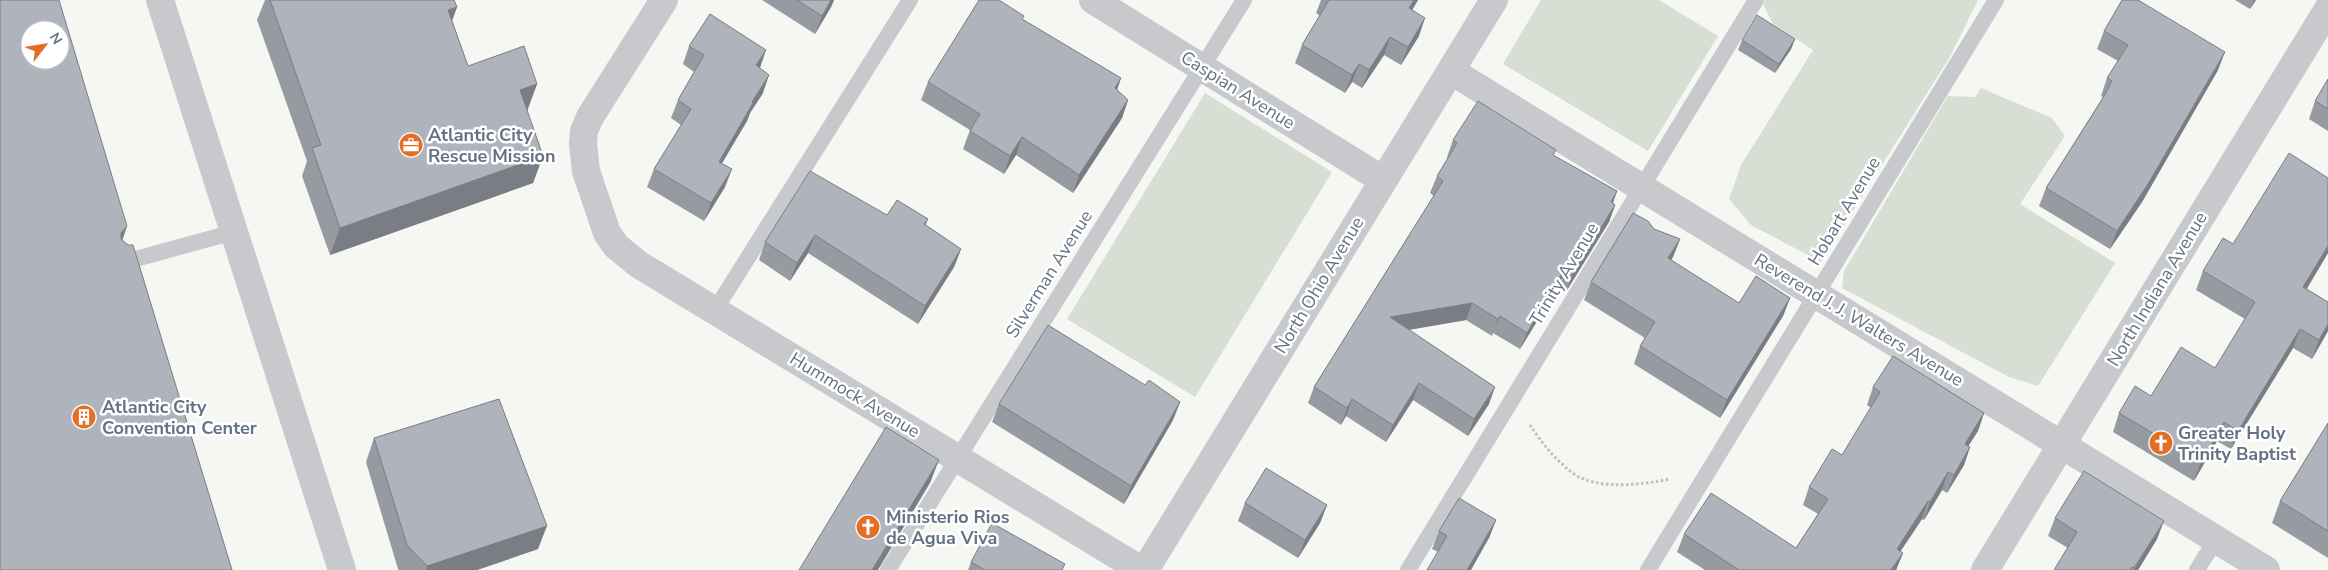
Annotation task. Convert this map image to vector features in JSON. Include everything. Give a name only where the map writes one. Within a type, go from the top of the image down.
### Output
[{"type":"street","points":[[160,0],[342,570]]},
{"type":"street","name":"Hummock Avenue","points":[[664,0],[605,93],[584,131],[584,157],[594,199],[607,233],[628,258],[1141,570]]},
{"type":"street","name":"Caspian Avenue","points":[[1093,0],[1383,180]]},
{"type":"street","name":"North Ohio Avenue","points":[[1145,570],[1494,0]]},
{"type":"street","name":"North Indiana Avenue","points":[[1985,570],[2328,9]]},
{"type":"street","name":"Reverend J. J. Walters Avenue","points":[[1452,71],[2266,570]]},
{"type":"lane","points":[[715,310],[910,0]]},
{"type":"lane","name":"Silverman Avenue","points":[[888,570],[1244,0]]},
{"type":"lane","name":"Trinity Avenue","points":[[1408,570],[1756,0]]},
{"type":"lane","name":"Hobart Avenue","points":[[1648,570],[1996,0]]},
{"type":"lane","points":[[120,263],[234,232]]},
{"type":"lane","points":[[2196,570],[2216,539]]},
{"type":"path","points":[[1518,389],[1524,416],[1547,449],[1575,475],[1600,483],[1645,484],[1709,471]]},
{"type":"shaded area","points":[[1541,0],[1659,0],[1718,36],[1648,151],[1503,64]]},
{"type":"shaded area","points":[[1765,0],[1978,0],[1951,55],[1821,262],[1751,225],[1729,199],[1741,165],[1813,50],[1773,24],[1763,4]]},
{"type":"shaded area","points":[[1981,88],[2052,118],[2065,136],[2020,204],[2115,263],[2038,386],[2009,377],[1842,288],[1844,271],[1948,96],[1975,97]]},
{"type":"shaded area","points":[[1205,93],[1332,172],[1195,397],[1067,319]]},
{"type":"building","name":"Atlantic City Convention Center","points":[[0,0],[59,0],[65,20],[20,20],[20,70],[70,70],[70,37],[127,226],[121,233],[121,239],[128,245],[133,245],[232,570],[0,570]]},
{"type":"building","name":"Atlantic City Rescue Mission","points":[[270,0],[454,0],[457,7],[448,10],[468,66],[524,46],[537,84],[520,90],[543,156],[340,228],[312,148],[321,145]]},
{"type":"building","points":[[797,0],[831,0],[822,16]]},
{"type":"building","points":[[979,0],[999,0],[1024,16],[1022,19],[1121,78],[1115,88],[1128,100],[1079,175],[1022,137],[1010,156],[970,131],[980,114],[928,82]]},
{"type":"building","points":[[1329,0],[1414,0],[1409,8],[1425,18],[1408,47],[1390,37],[1369,70],[1359,64],[1352,75],[1302,45]]},
{"type":"building","points":[[2122,0],[2138,0],[2225,52],[2148,184],[2117,231],[2046,188],[2103,98],[2112,81],[2107,78],[2128,45],[2104,31]]},
{"type":"building","points":[[710,14],[766,50],[756,65],[769,75],[719,162],[732,169],[711,203],[654,169],[691,109],[678,100],[704,55],[689,46]]},
{"type":"building","points":[[1757,15],[1795,39],[1779,64],[1742,40]]},
{"type":"building","points":[[2328,79],[2328,109],[2315,101]]},
{"type":"building","points":[[1478,101],[1556,150],[1553,155],[1617,191],[1611,202],[1615,205],[1573,273],[1565,268],[1527,333],[1500,316],[1498,319],[1472,303],[1390,317],[1495,387],[1474,419],[1419,383],[1393,425],[1352,399],[1347,408],[1314,387],[1443,181],[1437,176],[1457,143],[1453,140]]},
{"type":"building","points":[[2289,153],[2328,178],[2328,246],[2303,287],[2328,302],[2328,324],[2319,340],[2300,329],[2238,431],[2224,422],[2201,462],[2119,413],[2135,386],[2151,396],[2181,347],[2215,368],[2255,302],[2203,271],[2223,238],[2233,244]]},
{"type":"building","points":[[810,171],[887,215],[897,200],[928,219],[924,224],[961,249],[925,306],[815,235],[797,263],[765,242]]},
{"type":"building","points":[[1633,213],[1648,221],[1654,229],[1680,239],[1668,258],[1739,303],[1756,276],[1790,298],[1727,400],[1640,346],[1655,322],[1591,282]]},
{"type":"building","points":[[1048,325],[1145,385],[1149,380],[1180,402],[1131,486],[999,404]]},
{"type":"building","points":[[1893,356],[1984,413],[1965,444],[1970,447],[1954,475],[1948,472],[1930,502],[1928,501],[1897,549],[1903,553],[1891,570],[1739,570],[1684,534],[1711,493],[1796,548],[1828,499],[1809,487],[1832,449],[1842,455],[1880,392],[1873,387]]},
{"type":"building","points":[[499,399],[547,526],[427,566],[407,545],[374,438]]},
{"type":"building","points":[[2328,423],[2328,531],[2280,501]]},
{"type":"building","name":"Ministerio Rios de Agua Viva","points":[[886,427],[939,460],[872,570],[799,570]]},
{"type":"building","points":[[1266,468],[1327,505],[1305,540],[1245,503]]},
{"type":"building","points":[[2084,471],[2164,521],[2131,570],[2054,570],[2077,532],[2055,518]]},
{"type":"building","points":[[1459,498],[1496,520],[1467,570],[1427,570],[1447,536],[1439,531]]},
{"type":"building","points":[[992,523],[1065,564],[1062,570],[985,570],[971,562]]},
{"type":"place","name":"Atlantic City Rescue Mission","points":[[411,145]]},
{"type":"place","name":"Atlantic City Convention Center","points":[[84,417]]},
{"type":"place","name":"Greater Holy Trinity Baptist","points":[[2161,443]]},
{"type":"place","name":"Ministerio Rios de Agua Viva","points":[[868,527]]}]
